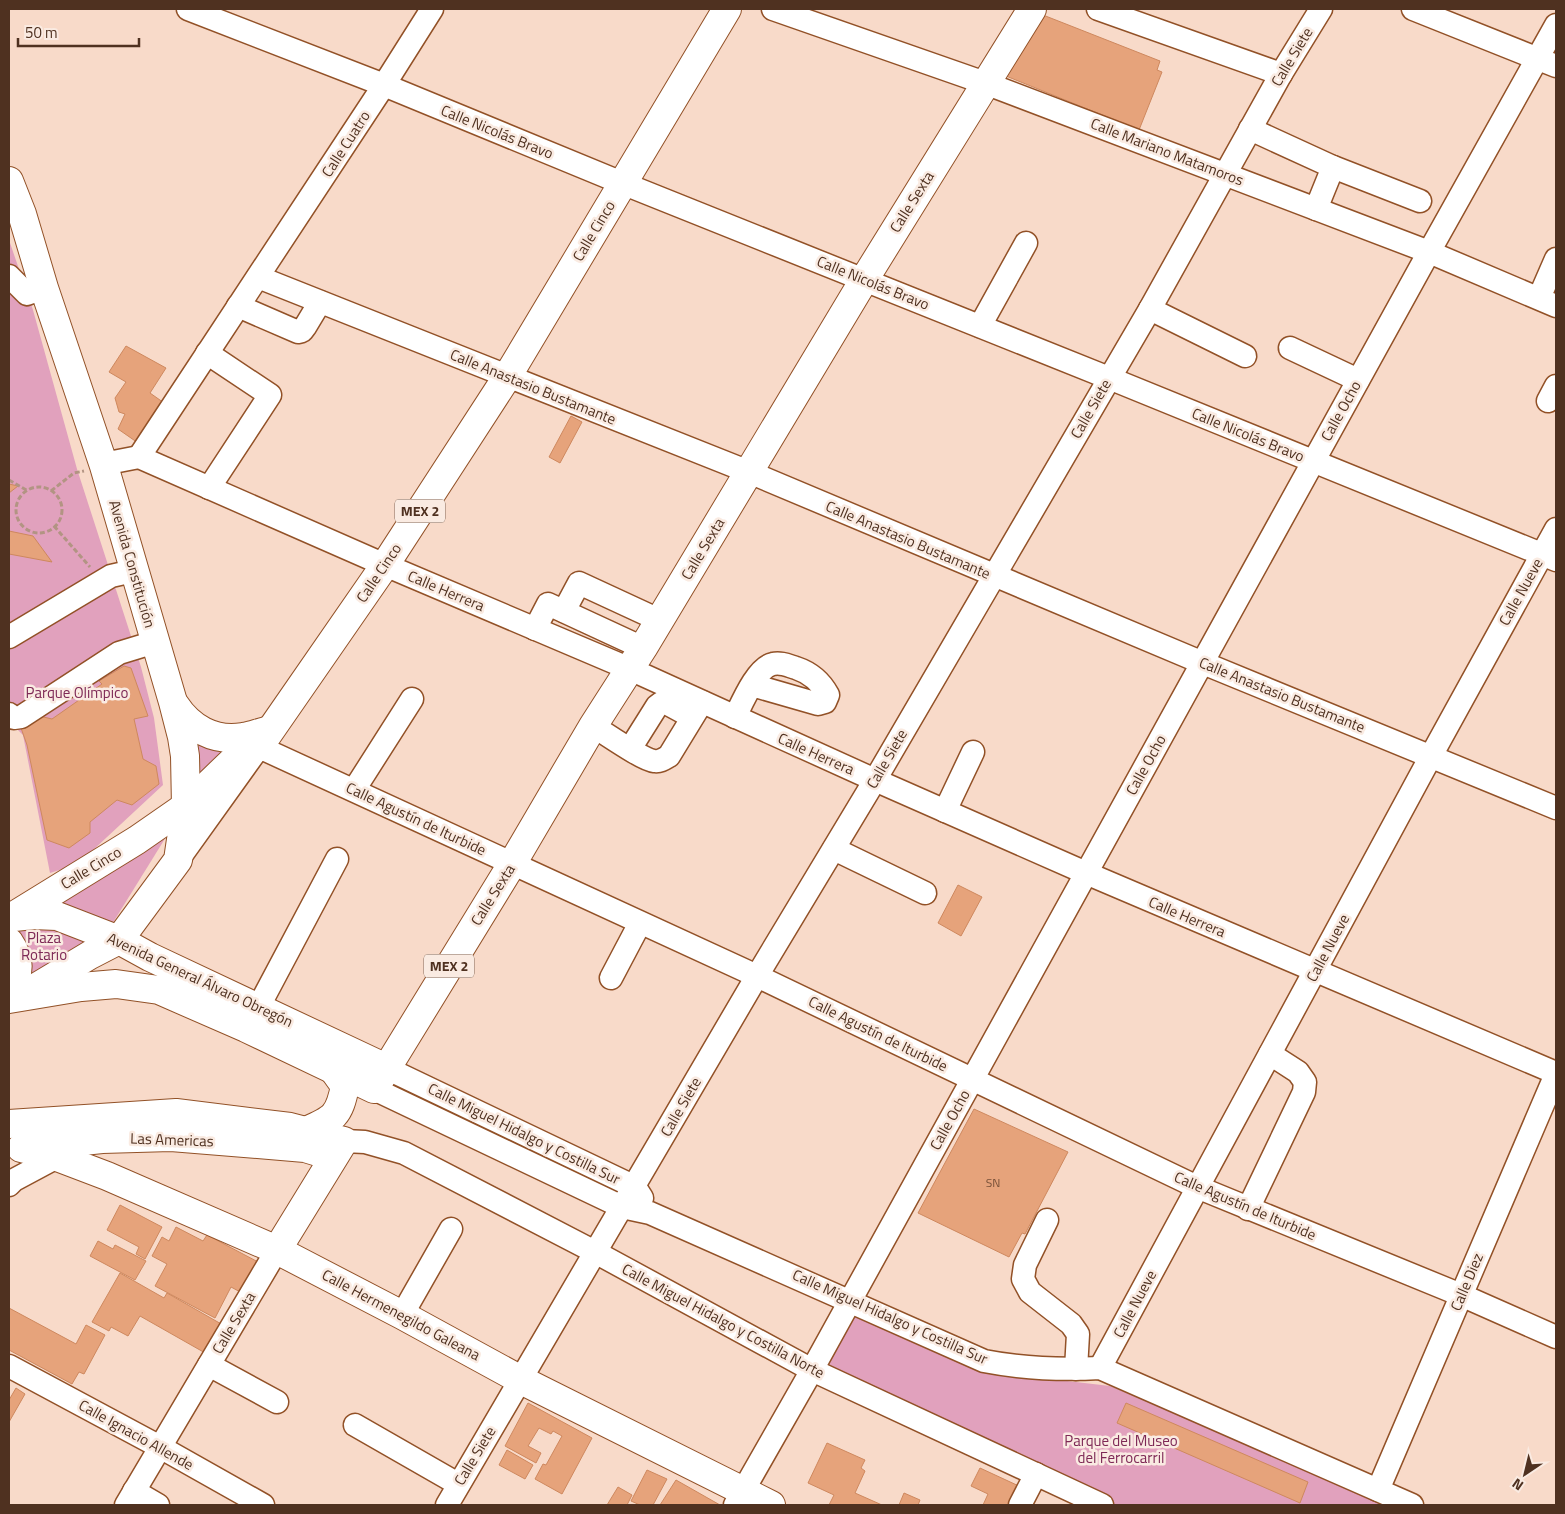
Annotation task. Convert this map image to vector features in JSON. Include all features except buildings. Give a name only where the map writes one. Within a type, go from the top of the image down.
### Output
[{"type":"main road","name":"Calle Cinco","points":[[10,925],[186,806],[234,758],[258,738],[385,565],[507,377],[727,9]]},
{"type":"main road","name":"Calle Sexta","points":[[380,1078],[512,864],[593,726],[637,658],[864,280],[1032,9]]},
{"type":"main road","name":"Avenida Constitución","points":[[12,197],[103,465],[173,702],[185,756],[186,806],[178,860],[127,931]]},
{"type":"main road","points":[[173,702],[185,718],[201,731],[214,736],[258,738]]},
{"type":"main road","name":"Avenida General Álvaro Obregón","points":[[10,925],[33,915],[56,916],[127,931],[150,957],[252,1018],[335,1072],[380,1078]]},
{"type":"main road","points":[[10,925],[18,962],[18,973],[13,995]]},
{"type":"main road","points":[[13,995],[90,955],[127,931]]},
{"type":"main road","name":"Avenida General Álvaro Obregón","points":[[13,995],[116,984],[142,986],[252,1018],[380,1078]]},
{"type":"main road","points":[[306,1131],[324,1123],[339,1110],[345,1086],[335,1072]]},
{"type":"main road","name":"Las Americas","points":[[9,1124],[290,1126],[306,1131],[339,1149]]},
{"type":"main road","name":"Las Americas","points":[[15,1149],[102,1139],[121,1139],[173,1125],[320,1151],[339,1149]]},
{"type":"main road","points":[[107,1176],[102,1163],[104,1156],[110,1147],[121,1139]]},
{"type":"main road","name":"Calle Hermenegildo Galeana","points":[[15,1149],[57,1157],[107,1176],[277,1250],[402,1315],[739,1499],[771,1505]]},
{"type":"main road","name":"Calle Sexta","points":[[277,1250],[339,1149]]},
{"type":"street","name":"Calle Nicolás Bravo","points":[[188,9],[384,85],[1549,557]]},
{"type":"street","name":"Calle Cuatro","points":[[139,457],[432,9]]},
{"type":"street","name":"Calle Mariano Matamoros","points":[[773,9],[986,83],[1429,252],[1547,302]]},
{"type":"street","points":[[1098,9],[1281,74]]},
{"type":"street","name":"Calle Siete","points":[[447,1505],[1150,309],[1281,74],[1321,9]]},
{"type":"street","points":[[1413,9],[1547,63]]},
{"type":"street","name":"Calle Ocho","points":[[739,1499],[1429,252],[1547,63],[1556,25]]},
{"type":"street","points":[[1250,129],[1333,168],[1420,201]]},
{"type":"street","points":[[1316,209],[1333,168]]},
{"type":"street","points":[[980,326],[1026,243]]},
{"type":"street","points":[[1547,302],[1556,258]]},
{"type":"street","points":[[9,276],[28,294],[44,288]]},
{"type":"street","name":"Calle Anastasio Bustamante","points":[[258,277],[749,472],[994,576],[1556,808]]},
{"type":"street","points":[[238,306],[298,332],[302,331],[305,327],[320,302]]},
{"type":"street","points":[[1150,309],[1245,356]]},
{"type":"street","points":[[1290,348],[1358,380]]},
{"type":"street","points":[[207,353],[270,395],[209,488]]},
{"type":"street","points":[[103,465],[139,457]]},
{"type":"street","name":"Calle Herrera","points":[[139,457],[535,629],[637,658],[697,709],[735,717],[1086,873],[1556,1074]]},
{"type":"street","name":"Calle Nueve","points":[[1100,1368],[1431,756],[1549,557],[1556,529]]},
{"type":"street","points":[[9,637],[95,576],[110,576],[133,571]]},
{"type":"street","points":[[564,612],[579,583],[659,620]]},
{"type":"street","points":[[535,629],[548,604],[637,658]]},
{"type":"street","points":[[9,714],[14,718],[21,717],[119,653],[155,642]]},
{"type":"street","points":[[735,717],[752,685]]},
{"type":"street","points":[[354,790],[412,699]]},
{"type":"street","points":[[593,726],[630,749],[654,761],[662,760],[669,756],[697,709],[661,703],[656,706],[630,749]]},
{"type":"street","points":[[178,860],[258,738]]},
{"type":"street","name":"Calle Agustín de Iturbide","points":[[258,738],[354,790],[757,976],[1197,1187],[1461,1295],[1556,1337]]},
{"type":"street","points":[[945,811],[973,752]]},
{"type":"street","points":[[834,849],[925,893]]},
{"type":"street","points":[[252,1018],[337,859]]},
{"type":"street","points":[[611,978],[640,923]]},
{"type":"street","points":[[1248,1209],[1304,1092],[1305,1082],[1298,1072],[1270,1054]]},
{"type":"street","name":"Calle Diez","points":[[1378,1490],[1556,1074]]},
{"type":"street","name":"Calle Miguel Hidalgo y Costilla Sur","points":[[380,1078],[534,1138],[635,1187],[650,1213]]},
{"type":"street","name":"Calle Miguel Hidalgo y Costilla Sur","points":[[380,1078],[525,1160],[622,1207],[650,1213],[984,1361],[998,1364],[1076,1369],[1100,1368],[1412,1505]]},
{"type":"street","points":[[525,1160],[534,1138]]},
{"type":"street","name":"Calle Miguel Hidalgo y Costilla Norte","points":[[339,1149],[365,1142],[404,1153],[595,1252],[812,1370],[1102,1505]]},
{"type":"street","points":[[9,1185],[14,1180],[57,1157]]},
{"type":"street","points":[[1047,1220],[1025,1265],[1023,1279],[1030,1292],[1071,1324],[1078,1334],[1076,1369]]},
{"type":"street","points":[[402,1315],[451,1229]]},
{"type":"street","name":"Calle Sexta","points":[[130,1498],[277,1250]]},
{"type":"street","points":[[209,1365],[277,1402]]},
{"type":"street","name":"Calle Ignacio Allende","points":[[9,1366],[263,1505]]},
{"type":"street","points":[[355,1425],[458,1484]]},
{"type":"street","points":[[1020,1505],[1036,1474]]},
{"type":"street","points":[[130,1498],[158,1505]]},
{"type":"path","points":[[51,491],[74,473],[103,465]]},
{"type":"path","points":[[9,480],[28,490]]},
{"type":"path","points":[[37,487],[51,491],[61,505],[60,519],[54,526],[44,532],[36,533],[30,531],[19,522],[16,515],[18,500],[28,490],[37,487]]},
{"type":"path","points":[[54,526],[95,576]]},
{"type":"green space","name":"Parque Olímpico","points":[[9,240],[33,310],[77,469],[141,667],[154,718],[163,785],[78,864],[50,873],[23,735],[9,721]]},
{"type":"green space","points":[[190,734],[237,749],[199,781]]},
{"type":"green space","points":[[166,837],[109,929],[45,908]]},
{"type":"green space","name":"Plaza Rotario","points":[[47,926],[92,945],[35,974],[23,976],[9,930]]},
{"type":"green space","name":"Parque del Museo del Ferrocarril","points":[[852,1314],[998,1373],[1110,1386],[1398,1505],[1111,1505],[814,1369]]}]
